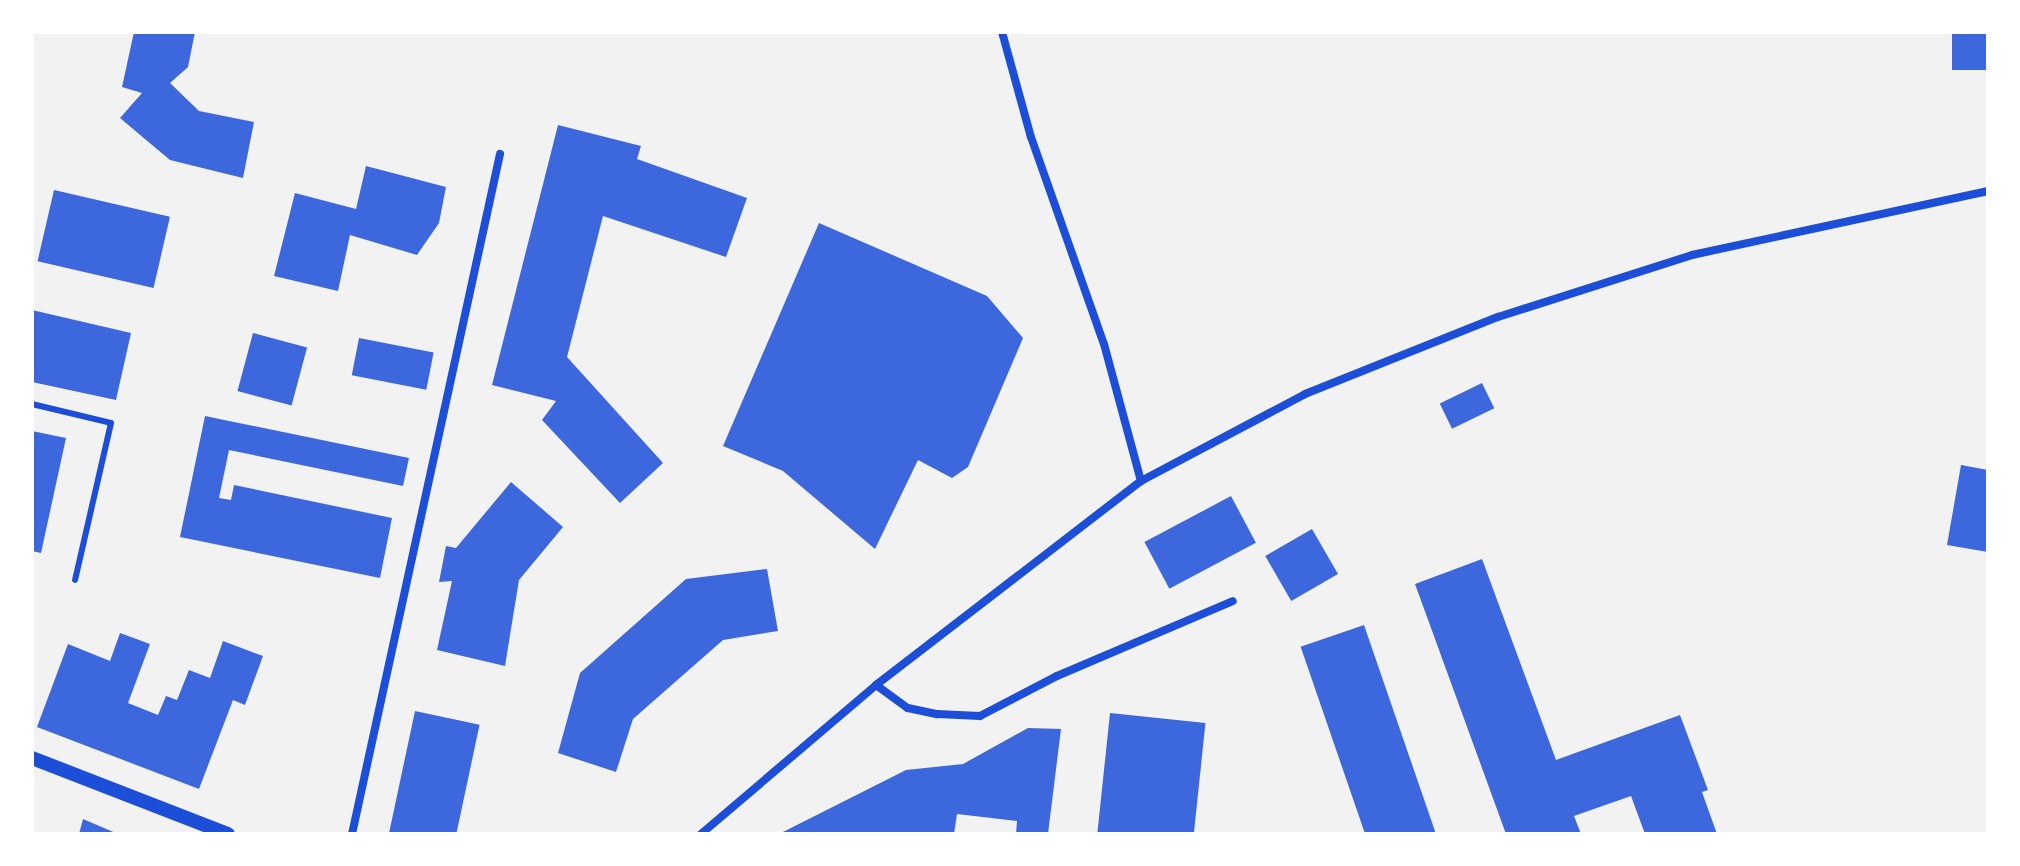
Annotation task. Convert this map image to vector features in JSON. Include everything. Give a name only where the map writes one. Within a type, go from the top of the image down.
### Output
[{"type":"street","points":[[1002,32],[1031,137],[1104,344],[1141,481]]},
{"type":"street","points":[[352,834],[500,154]]},
{"type":"street","points":[[701,834],[876,685],[1141,481],[1305,394],[1498,317],[1692,255],[1988,191]]},
{"type":"street","points":[[876,685],[908,708],[937,714],[980,716],[1057,676],[1233,601]]},
{"type":"street","points":[[32,758],[228,834]]},
{"type":"lane","points":[[32,404],[111,423],[75,580]]},
{"type":"building","points":[[134,32],[195,32],[188,67],[170,83],[199,111],[254,122],[243,178],[170,160],[120,118],[142,93],[122,87]]},
{"type":"building","points":[[1952,32],[1988,32],[1988,70],[1952,70]]},
{"type":"building","points":[[558,125],[641,146],[637,159],[747,198],[726,257],[603,216],[567,357],[663,463],[620,503],[542,420],[556,401],[492,385]]},
{"type":"building","points":[[366,166],[446,187],[439,223],[417,255],[350,235],[338,291],[274,276],[295,193],[356,209]]},
{"type":"building","points":[[54,190],[170,217],[154,288],[38,261]]},
{"type":"building","points":[[819,223],[987,296],[1023,338],[968,467],[952,478],[918,460],[875,549],[783,471],[723,446]]},
{"type":"building","points":[[32,310],[131,333],[116,400],[32,382]]},
{"type":"building","points":[[253,333],[307,347],[292,405],[237,391]]},
{"type":"building","points":[[359,338],[434,353],[426,390],[352,375]]},
{"type":"building","points":[[1482,383],[1494,408],[1452,429],[1440,404]]},
{"type":"building","points":[[205,416],[409,458],[403,486],[229,450],[219,498],[231,500],[234,485],[392,518],[380,578],[180,537]]},
{"type":"building","points":[[32,431],[66,438],[41,553],[32,551]]},
{"type":"building","points":[[1961,465],[1988,470],[1988,552],[1947,545]]},
{"type":"building","points":[[511,482],[563,527],[519,580],[505,666],[437,650],[452,581],[439,582],[446,546],[456,548]]},
{"type":"building","points":[[1231,496],[1256,543],[1169,589],[1144,542]]},
{"type":"building","points":[[1312,529],[1338,574],[1291,601],[1265,556]]},
{"type":"building","points":[[1482,559],[1556,760],[1680,715],[1708,790],[1702,792],[1717,834],[1645,834],[1631,796],[1574,816],[1581,834],[1506,834],[1415,584]]},
{"type":"building","points":[[767,569],[778,631],[723,640],[633,719],[616,772],[558,753],[580,673],[686,579]]},
{"type":"building","points":[[1364,625],[1436,833],[1365,834],[1301,647]]},
{"type":"building","points":[[120,633],[150,644],[128,703],[158,715],[166,696],[177,700],[189,670],[210,678],[223,641],[263,656],[245,705],[233,700],[199,789],[37,727],[68,644],[110,661]]},
{"type":"building","points":[[415,711],[480,725],[456,834],[389,834]]},
{"type":"building","points":[[1110,713],[1205,723],[1194,834],[1097,834]]},
{"type":"building","points":[[1028,728],[1061,729],[1048,834],[1016,834],[1017,821],[957,814],[954,834],[779,834],[906,770],[963,764]]},
{"type":"building","points":[[83,819],[118,834],[79,834]]}]
